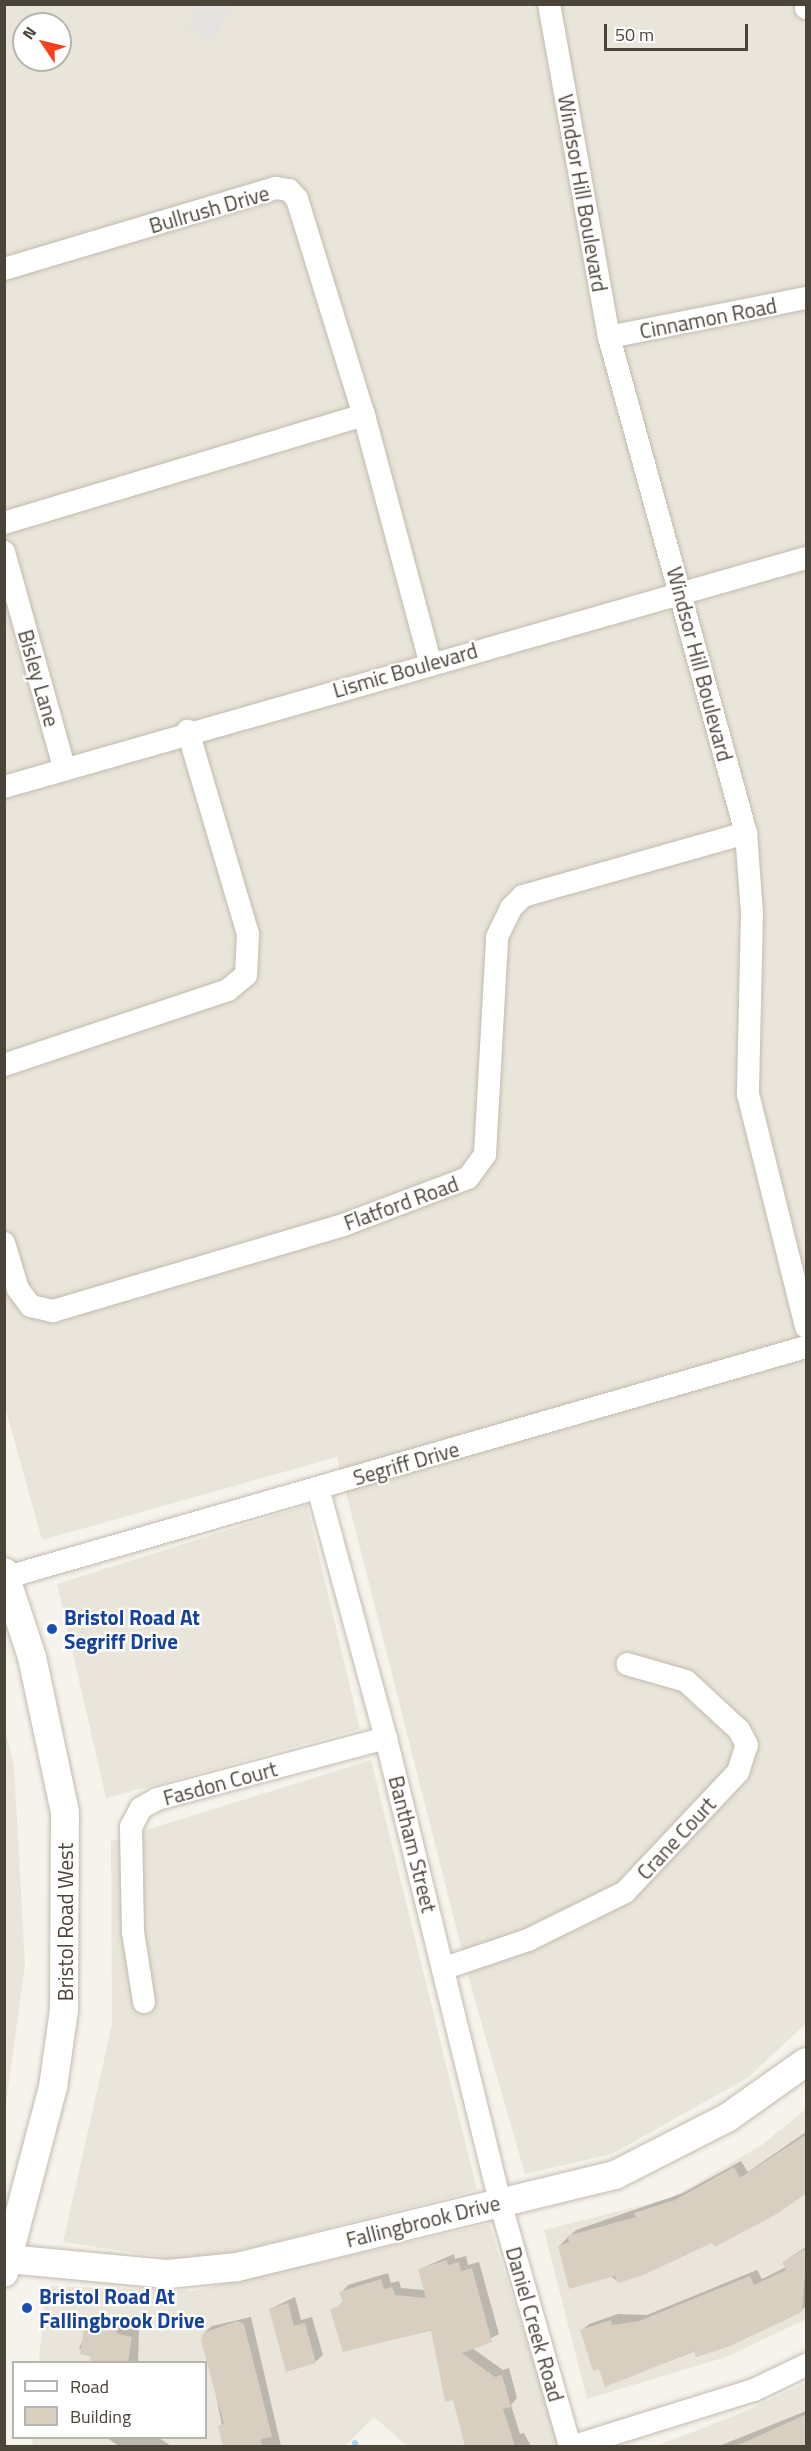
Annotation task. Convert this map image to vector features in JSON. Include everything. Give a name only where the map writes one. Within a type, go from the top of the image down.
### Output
[{"type":"street","name":"Windsor Hill Boulevard","points":[[549,4],[609,337],[746,833],[752,913],[748,1094],[807,1328]]},
{"type":"street","name":"Bullrush Drive","points":[[4,269],[276,188],[289,190],[297,199],[364,415],[430,662]]},
{"type":"street","name":"Cinnamon Road","points":[[609,337],[807,298]]},
{"type":"street","points":[[4,523],[364,415]]},
{"type":"street","name":"Bisley Lane","points":[[4,552],[65,770]]},
{"type":"street","name":"Lismic Boulevard","points":[[4,787],[188,731],[807,558]]},
{"type":"street","points":[[4,1065],[228,990],[246,975],[248,934],[188,731]]},
{"type":"street","name":"Flatford Road","points":[[4,1243],[18,1289],[32,1306],[53,1311],[346,1224],[468,1178],[484,1155],[497,937],[511,908],[523,896],[746,833]]},
{"type":"street","name":"Segriff Drive","points":[[5,1576],[807,1347]]},
{"type":"street","name":"Bantham Street","points":[[318,1488],[445,1968],[500,2202]]},
{"type":"street","name":"Bristol Road West","points":[[5,1576],[33,1657],[65,1812],[64,2010],[53,2087],[6,2266]]},
{"type":"street","name":"Crane Court","points":[[445,1968],[528,1940],[625,1892],[738,1772],[747,1745],[739,1730],[686,1681],[627,1664]]},
{"type":"street","name":"Fasdon Court","points":[[144,2002],[133,1932],[131,1839],[141,1808],[157,1799],[386,1738]]},
{"type":"street","name":"Fallingbrook Drive","points":[[6,2266],[168,2274],[237,2267],[615,2175],[727,2118],[807,2062]]},
{"type":"street","name":"Daniel Creek Road","points":[[500,2202],[570,2446]]},
{"type":"street","points":[[574,2446],[733,2397],[807,2365]]},
{"type":"shaded area","points":[[4,5],[806,5],[806,2023],[749,2077],[612,2154],[525,2174],[472,1990],[337,1457],[42,1540],[5,1407]]},
{"type":"shaded area","points":[[199,5],[234,5],[212,42],[186,26]]},
{"type":"shaded area","points":[[307,1505],[360,1729],[106,1798],[57,1584]]},
{"type":"shaded area","points":[[5,1730],[14,1765],[25,1965],[5,2112]]},
{"type":"shaded area","points":[[371,1760],[477,2190],[195,2262],[63,2242],[112,2024],[111,1841]]},
{"type":"shaded area","points":[[806,2109],[806,2319],[726,2357],[587,2399],[544,2230],[671,2198],[762,2145]]},
{"type":"shaded area","points":[[489,2224],[560,2446],[407,2446],[374,2417],[345,2446],[32,2446],[33,2439],[207,2439],[207,2361],[39,2361],[44,2303],[51,2286],[193,2291]]},
{"type":"shaded area","points":[[806,2383],[806,2446],[656,2446],[734,2416]]},
{"type":"building","points":[[807,2134],[807,2193],[775,2215],[715,2247],[712,2243],[641,2276],[618,2283],[615,2276],[569,2289],[558,2246],[569,2242],[567,2236],[636,2217],[634,2213],[675,2200],[734,2167],[740,2178]]},
{"type":"building","points":[[807,2248],[802,2312],[728,2347],[696,2357],[694,2351],[605,2387],[599,2369],[593,2371],[580,2330],[611,2320],[612,2325],[639,2321],[750,2276],[754,2285],[786,2270],[782,2262]]},
{"type":"building","points":[[447,2260],[448,2265],[459,2262],[461,2271],[472,2268],[492,2342],[462,2353],[495,2377],[502,2375],[511,2407],[503,2409],[515,2446],[465,2446],[453,2400],[445,2402],[431,2330],[343,2352],[330,2310],[343,2303],[339,2292],[381,2279],[384,2289],[392,2287],[395,2295],[426,2298],[418,2269]]},
{"type":"building","points":[[288,2303],[294,2326],[305,2323],[316,2363],[286,2372],[269,2309]]},
{"type":"building","points":[[237,2321],[244,2324],[272,2437],[261,2439],[262,2446],[223,2446],[218,2426],[224,2424],[201,2341],[203,2333]]},
{"type":"building","points":[[85,2323],[110,2324],[118,2334],[132,2337],[128,2361],[89,2361],[91,2357],[80,2354]]},
{"type":"building","points":[[807,2414],[807,2446],[736,2446]]},
{"type":"place","name":"Bristol Road At Segriff Drive","points":[[52,1629]]},
{"type":"place","name":"Bristol Road At Fallingbrook Drive","points":[[27,2308]]}]
